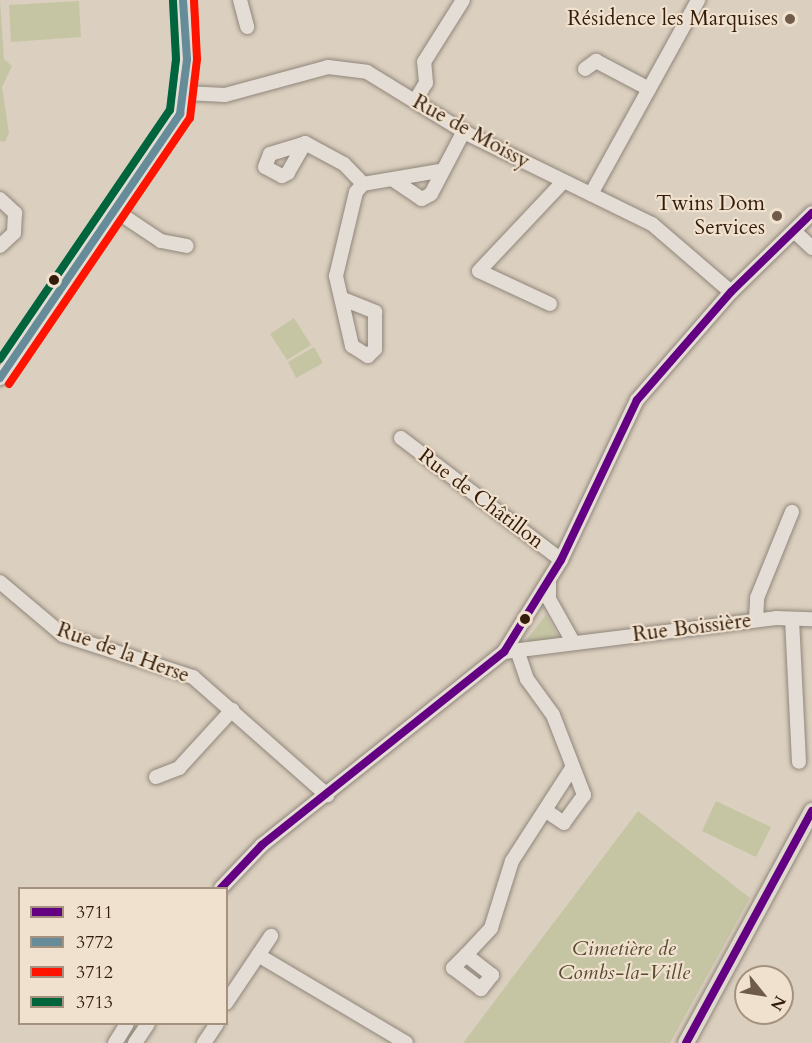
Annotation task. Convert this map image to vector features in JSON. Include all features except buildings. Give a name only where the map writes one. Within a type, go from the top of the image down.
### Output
[{"type":"main road","points":[[687,1043],[812,811]]},
{"type":"street","points":[[0,378],[170,133],[185,93],[183,0]]},
{"type":"street","points":[[240,0],[248,27]]},
{"type":"street","points":[[416,101],[426,83],[424,62],[464,0]]},
{"type":"street","points":[[591,194],[699,0]]},
{"type":"street","points":[[585,69],[596,61],[649,89]]},
{"type":"street","name":"Rue de Moissy","points":[[185,93],[225,95],[308,71],[349,67],[416,101],[464,131],[563,182],[652,224],[731,292]]},
{"type":"street","points":[[394,182],[422,199],[431,194],[439,171],[464,131]]},
{"type":"street","points":[[305,143],[344,164],[363,184]]},
{"type":"street","points":[[343,299],[336,276],[356,192],[363,184],[394,182],[439,171]]},
{"type":"street","points":[[550,304],[479,271],[563,182]]},
{"type":"street","points":[[0,199],[15,213],[14,233],[0,246]]},
{"type":"street","points":[[116,211],[161,241],[187,246]]},
{"type":"street","points":[[222,887],[262,845],[511,652],[561,560],[637,400],[731,292],[812,213]]},
{"type":"street","points":[[794,231],[812,248]]},
{"type":"street","name":"Rue de Châtillon","points":[[401,438],[561,560]]},
{"type":"street","points":[[756,620],[757,598],[792,512]]},
{"type":"street","name":"Rue de la Herse","points":[[0,582],[63,635],[193,677],[327,795]]},
{"type":"street","points":[[549,583],[549,599],[573,642]]},
{"type":"street","points":[[792,619],[799,762]]},
{"type":"street","name":"Rue Boissière","points":[[511,652],[573,642],[756,620],[812,620]]},
{"type":"street","points":[[511,652],[553,715],[584,795],[564,824],[545,810]]},
{"type":"street","points":[[156,777],[179,768],[232,710]]},
{"type":"street","points":[[466,955],[491,928],[512,861],[572,768]]},
{"type":"street","points":[[228,1000],[271,936]]},
{"type":"street","points":[[258,955],[406,1043]]},
{"type":"street","points":[[115,1043],[126,1025]]},
{"type":"street","points":[[135,1043],[147,1025]]},
{"type":"street","points":[[204,1043],[216,1025]]},
{"type":"green space","points":[[0,0],[4,59],[12,66],[2,87],[9,133],[5,142],[0,141]]},
{"type":"green space","points":[[79,1],[81,37],[11,42],[9,5]]},
{"type":"green space","points":[[294,318],[311,345],[287,360],[270,334]]},
{"type":"green space","points":[[314,347],[323,363],[296,378],[288,362]]},
{"type":"green space","points":[[546,615],[560,640],[529,644],[527,639]]},
{"type":"green space","points":[[716,801],[771,827],[756,857],[702,831]]},
{"type":"green space","name":"Cimetière de Combs-la-Ville","points":[[638,811],[750,898],[670,1043],[463,1043]]},
{"type":"transit line","name":"3772","points":[[0,378],[180,114],[187,59],[183,0]]},
{"type":"transit line","name":"3712","points":[[9,384],[190,118],[197,59],[194,0]]},
{"type":"transit line","name":"3713","points":[[0,359],[170,110],[176,59],[173,1]]},
{"type":"transit line","name":"3711","points":[[222,887],[262,845],[504,652],[561,560],[637,400],[731,292],[812,213]]},
{"type":"transit line","name":"3711","points":[[686,1043],[812,811]]},
{"type":"place","name":"Résidence les Marquises","points":[[790,19]]},
{"type":"place","name":"Twins Dom Services","points":[[777,216]]}]
